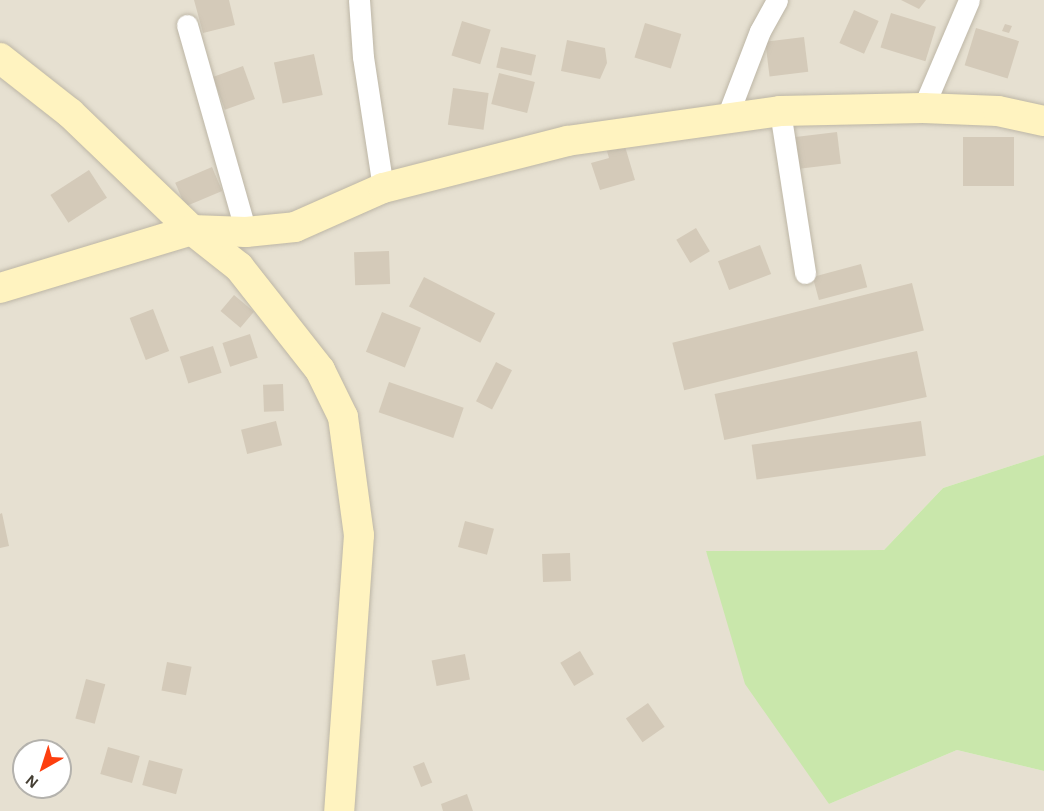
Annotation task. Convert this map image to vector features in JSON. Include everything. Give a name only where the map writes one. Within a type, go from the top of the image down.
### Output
[{"type":"street","points":[[359,0],[363,57],[383,188]]},
{"type":"street","points":[[727,117],[760,31],[777,0]]},
{"type":"street","points":[[923,108],[969,0]]},
{"type":"street","points":[[187,25],[246,232]]},
{"type":"street","points":[[0,58],[70,113],[192,230],[239,267],[274,307],[320,370],[343,417],[359,536],[339,811]]},
{"type":"street","points":[[0,288],[192,230],[246,232],[295,227],[383,188],[567,141],[780,111],[923,108],[998,111],[1044,121]]},
{"type":"street","points":[[780,111],[805,273]]},
{"type":"shaded area","points":[[0,0],[1044,0],[1044,455],[943,488],[884,550],[706,551],[829,804],[957,750],[1044,771],[1044,811],[0,811]]},
{"type":"green space","points":[[1044,455],[1044,771],[957,750],[829,804],[745,684],[706,551],[884,550],[943,488]]},
{"type":"building","points":[[194,0],[229,0],[235,25],[203,33]]},
{"type":"building","points":[[901,0],[926,0],[919,9]]},
{"type":"building","points":[[854,10],[879,21],[864,54],[839,43]]},
{"type":"building","points":[[891,13],[936,27],[925,61],[880,47]]},
{"type":"building","points":[[462,21],[491,30],[480,64],[451,55]]},
{"type":"building","points":[[645,23],[681,34],[671,69],[634,57]]},
{"type":"building","points":[[1005,24],[1012,26],[1009,33],[1002,31]]},
{"type":"building","points":[[976,28],[1019,41],[1008,78],[965,65]]},
{"type":"building","points":[[804,37],[808,72],[770,76],[765,42]]},
{"type":"building","points":[[567,40],[605,48],[607,63],[600,79],[561,71]]},
{"type":"building","points":[[501,47],[536,55],[531,76],[496,67]]},
{"type":"building","points":[[314,54],[323,95],[283,104],[274,63]]},
{"type":"building","points":[[243,66],[255,99],[225,110],[213,77]]},
{"type":"building","points":[[499,73],[535,82],[527,113],[491,104]]},
{"type":"building","points":[[453,88],[489,93],[484,130],[448,125]]},
{"type":"building","points":[[837,132],[841,164],[795,169],[791,138]]},
{"type":"building","points":[[963,137],[1014,137],[1014,186],[963,186]]},
{"type":"building","points":[[624,143],[635,180],[600,190],[591,163],[609,158],[606,148]]},
{"type":"building","points":[[212,167],[222,191],[185,207],[175,183]]},
{"type":"building","points":[[89,170],[107,198],[68,223],[50,195]]},
{"type":"building","points":[[696,228],[710,251],[690,263],[676,240]]},
{"type":"building","points":[[760,245],[771,274],[729,290],[718,261]]},
{"type":"building","points":[[389,251],[390,284],[355,285],[354,252]]},
{"type":"building","points":[[861,264],[867,287],[819,300],[813,277]]},
{"type":"building","points":[[424,277],[495,313],[480,343],[409,306]]},
{"type":"building","points":[[912,283],[924,331],[684,390],[672,343]]},
{"type":"building","points":[[234,295],[254,312],[240,328],[221,311]]},
{"type":"building","points":[[153,309],[169,351],[146,360],[130,318]]},
{"type":"building","points":[[382,312],[421,328],[405,368],[366,352]]},
{"type":"building","points":[[250,334],[258,358],[230,367],[222,343]]},
{"type":"building","points":[[213,346],[222,373],[188,383],[180,357]]},
{"type":"building","points":[[917,351],[927,397],[724,440],[715,394]]},
{"type":"building","points":[[496,362],[512,370],[492,409],[476,401]]},
{"type":"building","points":[[389,382],[464,408],[453,438],[379,412]]},
{"type":"building","points":[[283,384],[284,411],[264,412],[263,385]]},
{"type":"building","points":[[276,421],[282,445],[247,454],[241,430]]},
{"type":"building","points":[[921,421],[926,456],[757,479],[752,445]]},
{"type":"building","points":[[2,513],[9,546],[0,548],[0,514]]},
{"type":"building","points":[[465,521],[494,529],[487,555],[458,547]]},
{"type":"building","points":[[570,553],[571,581],[543,582],[542,554]]},
{"type":"building","points":[[580,651],[594,674],[574,686],[560,663]]},
{"type":"building","points":[[465,654],[470,680],[437,686],[432,660]]},
{"type":"building","points":[[167,662],[192,667],[186,695],[161,690]]},
{"type":"building","points":[[86,679],[105,684],[95,724],[75,719]]},
{"type":"building","points":[[648,703],[665,727],[643,742],[626,718]]},
{"type":"building","points":[[108,747],[140,756],[132,783],[100,774]]},
{"type":"building","points":[[149,760],[183,769],[176,794],[142,785]]},
{"type":"building","points":[[424,762],[432,782],[421,787],[413,766]]},
{"type":"building","points":[[467,794],[473,811],[443,811],[441,804]]}]
